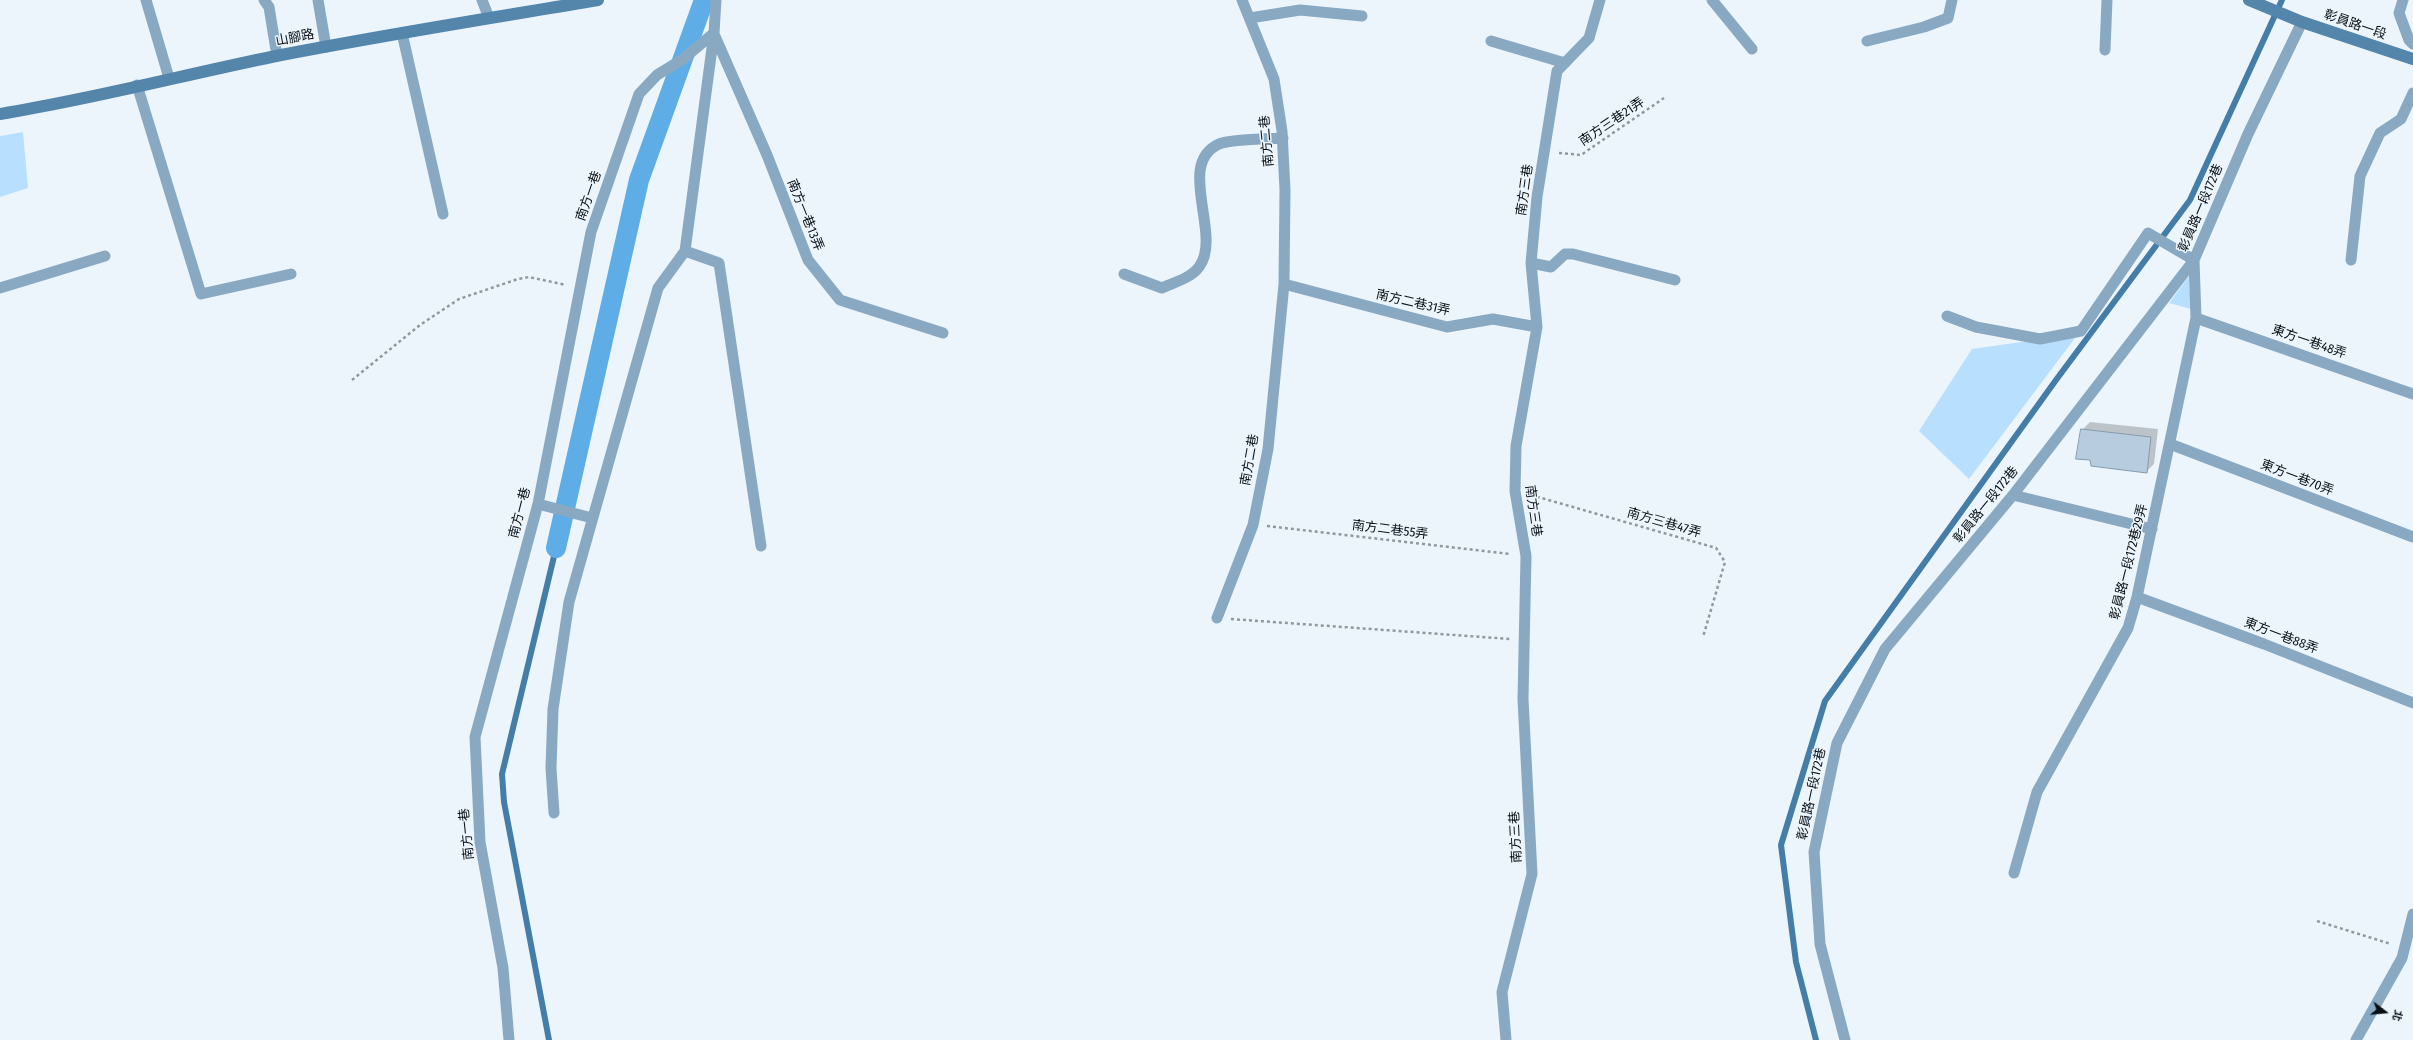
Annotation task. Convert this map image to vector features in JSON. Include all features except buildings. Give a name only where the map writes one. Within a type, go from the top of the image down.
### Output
[{"type":"main road","name":"山腳路","points":[[0,114],[68,103],[137,85],[277,56],[598,0]]},
{"type":"main road","name":"彰員路一段","points":[[2249,0],[2262,4],[2302,22],[2413,59]]},
{"type":"lane","points":[[146,0],[169,78]]},
{"type":"lane","points":[[264,0],[269,7],[277,56]]},
{"type":"lane","points":[[318,0],[326,47]]},
{"type":"lane","points":[[482,0],[489,18]]},
{"type":"lane","points":[[554,813],[551,768],[553,708],[569,602],[658,288],[685,251],[714,33],[716,0]]},
{"type":"lane","name":"南方二巷","points":[[1217,618],[1253,525],[1268,449],[1284,284],[1285,190],[1283,138],[1274,79],[1242,0]]},
{"type":"lane","name":"南方三巷","points":[[1506,1040],[1502,992],[1532,874],[1523,699],[1526,556],[1515,491],[1516,446],[1537,327],[1530,264],[1544,151],[1557,71],[1589,38],[1600,0]]},
{"type":"lane","points":[[1712,0],[1752,49]]},
{"type":"lane","points":[[1867,41],[1924,27],[1948,18],[1952,0]]},
{"type":"lane","points":[[2105,50],[2107,0]]},
{"type":"lane","points":[[2402,0],[2399,13],[2409,40],[2413,44]]},
{"type":"lane","points":[[1250,18],[1300,10],[1362,16]]},
{"type":"lane","name":"彰員路一段172巷","points":[[1845,1040],[1820,944],[1814,852],[1837,742],[1885,649],[2013,495],[2194,260],[2248,134],[2302,22]]},
{"type":"lane","points":[[402,33],[443,214]]},
{"type":"lane","name":"南方一巷","points":[[510,1040],[503,968],[480,842],[475,737],[538,504],[591,232],[639,94],[657,75],[683,59],[714,33]]},
{"type":"lane","name":"南方一巷13弄","points":[[714,33],[767,155],[808,260],[840,300],[943,333]]},
{"type":"lane","points":[[1491,41],[1565,63]]},
{"type":"lane","points":[[137,85],[201,294],[291,274]]},
{"type":"lane","points":[[2351,260],[2360,176],[2380,132],[2401,119],[2413,93]]},
{"type":"lane","points":[[1124,274],[1162,288],[1184,278],[1199,267],[1204,251],[1206,224],[1198,174],[1205,157],[1218,144],[1283,138]]},
{"type":"lane","points":[[1947,316],[1976,327],[2040,339],[2081,331],[2148,232],[2194,260]]},
{"type":"lane","points":[[685,251],[719,263],[760,546]]},
{"type":"lane","points":[[1530,264],[1551,267],[1566,254],[1573,254],[1675,280]]},
{"type":"lane","points":[[0,288],[105,256]]},
{"type":"lane","name":"彰員路一段172巷29弄","points":[[2014,873],[2037,792],[2128,628],[2138,597],[2196,318],[2194,260]]},
{"type":"lane","name":"南方二巷31弄","points":[[1284,284],[1447,327],[1493,319],[1537,327]]},
{"type":"lane","name":"東方一巷48弄","points":[[2196,318],[2413,394]]},
{"type":"lane","name":"東方一巷70弄","points":[[2170,444],[2413,537]]},
{"type":"lane","points":[[2013,495],[2152,529]]},
{"type":"lane","points":[[538,504],[592,518]]},
{"type":"lane","name":"東方一巷88弄","points":[[2138,597],[2264,644],[2413,703]]},
{"type":"lane","points":[[2356,1040],[2402,958],[2413,914]]},
{"type":"path","name":"南方三巷21弄","points":[[1544,151],[1581,155],[1664,98]]},
{"type":"path","points":[[352,380],[420,326],[460,299],[500,284],[529,278],[580,287]]},
{"type":"path","name":"南方三巷47弄","points":[[1515,491],[1716,548],[1725,562],[1703,637]]},
{"type":"path","name":"南方二巷55弄","points":[[1253,525],[1526,556]]},
{"type":"path","points":[[1217,618],[1524,640]]},
{"type":"path","points":[[2317,921],[2404,948]]},
{"type":"shaded area","points":[[23,132],[28,188],[0,197],[0,136]]},
{"type":"shaded area","points":[[2189,276],[2191,309],[2169,303]]},
{"type":"shaded area","points":[[2078,334],[1969,479],[1919,431],[1972,349]]},
{"type":"waterway","points":[[556,548],[639,180],[704,0]]},
{"type":"waterway","points":[[1816,1040],[1796,962],[1781,845],[1825,701],[2056,380],[2190,200],[2282,0]]},
{"type":"waterway","points":[[549,1040],[504,802],[502,774],[556,548]]}]
